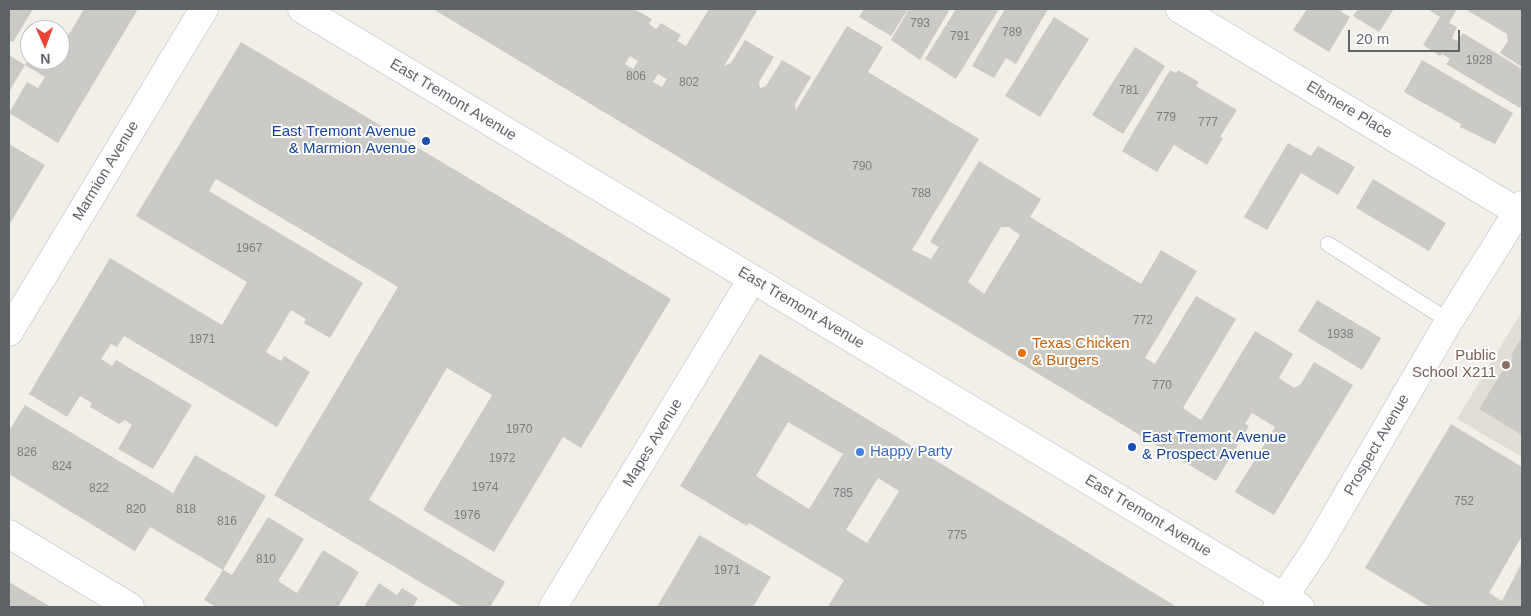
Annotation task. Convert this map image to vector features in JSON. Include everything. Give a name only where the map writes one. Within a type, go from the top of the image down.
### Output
[{"type":"street","name":"Marmion Avenue","points":[[9,332],[204,9]]},
{"type":"street","name":"East Tremont Avenue","points":[[302,9],[752,279],[1287,604]]},
{"type":"street","name":"Elsmere Place","points":[[1180,9],[1520,208]]},
{"type":"street","name":"Prospect Avenue","points":[[1287,604],[1316,550],[1449,321],[1520,208]]},
{"type":"street","name":"Mapes Avenue","points":[[553,607],[752,279]]},
{"type":"street","points":[[9,534],[130,607]]},
{"type":"lane","points":[[1328,244],[1449,321]]},
{"type":"shaded area","name":"Public School X211","points":[[1522,311],[1522,457],[1457,419]]},
{"type":"building","points":[[9,9],[33,9],[26,20],[20,20],[20,30],[13,42],[10,41],[9,43]]},
{"type":"building","points":[[84,9],[138,9],[58,143],[9,113],[27,82],[38,88],[45,77],[33,70],[70,70],[70,32]]},
{"type":"building","points":[[433,9],[634,9],[652,19],[649,24],[656,29],[661,23],[681,35],[677,41],[686,46],[709,9],[758,9],[724,66],[731,63],[745,40],[774,57],[759,82],[760,88],[766,86],[782,60],[811,77],[795,104],[796,110],[847,26],[883,47],[868,72],[979,139],[912,250],[931,259],[939,247],[930,242],[979,161],[1041,199],[1030,217],[1141,284],[1161,250],[1197,271],[1145,358],[1155,364],[1196,296],[1236,319],[1183,408],[1201,420],[1255,331],[1293,354],[1279,378],[1294,388],[1301,384],[1314,362],[1353,385],[1274,515],[1235,492],[1275,427],[1252,413],[1245,424],[1249,426],[1216,481]],"holes":[[[630,56],[638,61],[633,69],[625,64]],[[658,74],[667,79],[662,87],[653,82]],[[1001,227],[1009,227],[1020,235],[984,294],[968,282]]]},
{"type":"building","points":[[864,9],[908,9],[891,36],[859,17]]},
{"type":"building","points":[[909,9],[950,9],[920,60],[891,40]]},
{"type":"building","points":[[956,9],[999,9],[956,79],[925,59]]},
{"type":"building","points":[[1005,9],[1048,9],[1016,64],[1006,58],[994,78],[972,66]]},
{"type":"building","points":[[1307,9],[1343,9],[1341,12],[1350,17],[1329,52],[1293,30]]},
{"type":"building","points":[[1358,9],[1394,9],[1379,32],[1353,16]]},
{"type":"building","points":[[1427,9],[1457,9],[1449,23],[1457,27],[1452,38],[1457,41],[1463,33],[1522,69],[1522,104],[1520,108],[1446,64],[1450,59],[1442,54],[1440,56],[1423,45],[1440,17]]},
{"type":"building","points":[[1465,9],[1522,9],[1522,67],[1500,53],[1508,41],[1507,34]]},
{"type":"building","points":[[1054,17],[1089,39],[1040,117],[1005,96]]},
{"type":"building","points":[[241,42],[671,299],[581,448],[563,437],[494,552],[423,510],[492,395],[447,368],[369,500],[505,582],[490,607],[462,607],[274,495],[398,287],[216,179],[209,191],[363,283],[330,338],[304,323],[306,319],[291,310],[266,352],[281,361],[284,356],[310,372],[277,427],[124,336],[117,347],[111,344],[101,359],[112,366],[116,360],[192,405],[153,469],[118,449],[132,425],[125,420],[119,424],[90,407],[92,403],[80,396],[67,417],[29,394],[110,258],[222,325],[247,282],[136,216]]},
{"type":"building","points":[[1135,47],[1165,66],[1123,134],[1092,115]]},
{"type":"building","points":[[9,55],[20,62],[20,70],[22,70],[9,92]]},
{"type":"building","points":[[1422,60],[1513,113],[1495,144],[1460,127],[1461,124],[1404,92]]},
{"type":"building","points":[[1170,70],[1176,73],[1178,70],[1199,82],[1196,86],[1237,110],[1220,137],[1223,138],[1207,165],[1174,145],[1157,172],[1122,151]]},
{"type":"building","points":[[1288,143],[1311,156],[1318,146],[1355,167],[1338,195],[1301,173],[1267,230],[1244,217]]},
{"type":"building","points":[[9,144],[45,165],[9,225]]},
{"type":"building","points":[[1373,179],[1446,223],[1429,251],[1356,208]]},
{"type":"building","points":[[1317,300],[1381,338],[1362,370],[1298,331]]},
{"type":"building","points":[[1522,336],[1522,435],[1479,409],[1506,365],[1508,366],[1513,358],[1511,356]]},
{"type":"building","points":[[760,354],[1177,607],[828,607],[844,580],[749,523],[747,526],[680,486]],"holes":[[[788,422],[843,454],[809,509],[756,476]],[[878,478],[899,491],[867,543],[846,530]]]},
{"type":"building","points":[[25,405],[173,493],[195,455],[266,496],[223,570],[150,527],[135,551],[9,474],[9,431]]},
{"type":"building","points":[[1451,424],[1522,467],[1522,536],[1489,593],[1502,601],[1522,562],[1522,607],[1430,607],[1365,568]]},
{"type":"building","points":[[268,517],[304,539],[278,581],[297,593],[323,550],[359,572],[338,607],[216,607],[204,600],[223,570],[232,575]]},
{"type":"building","points":[[699,535],[771,577],[753,607],[657,607]]},
{"type":"building","points":[[9,582],[51,607],[9,607]]},
{"type":"building","points":[[379,583],[397,595],[402,588],[418,598],[413,607],[364,607]]},
{"type":"place","name":"East Tremont Avenue & Marmion Avenue","points":[[426,141]]},
{"type":"place","name":"Texas Chicken & Burgers","points":[[1022,353]]},
{"type":"place","name":"Public School X211","points":[[1506,365]]},
{"type":"place","name":"East Tremont Avenue & Prospect Avenue","points":[[1132,447]]},
{"type":"place","name":"Happy Party","points":[[860,452]]}]
